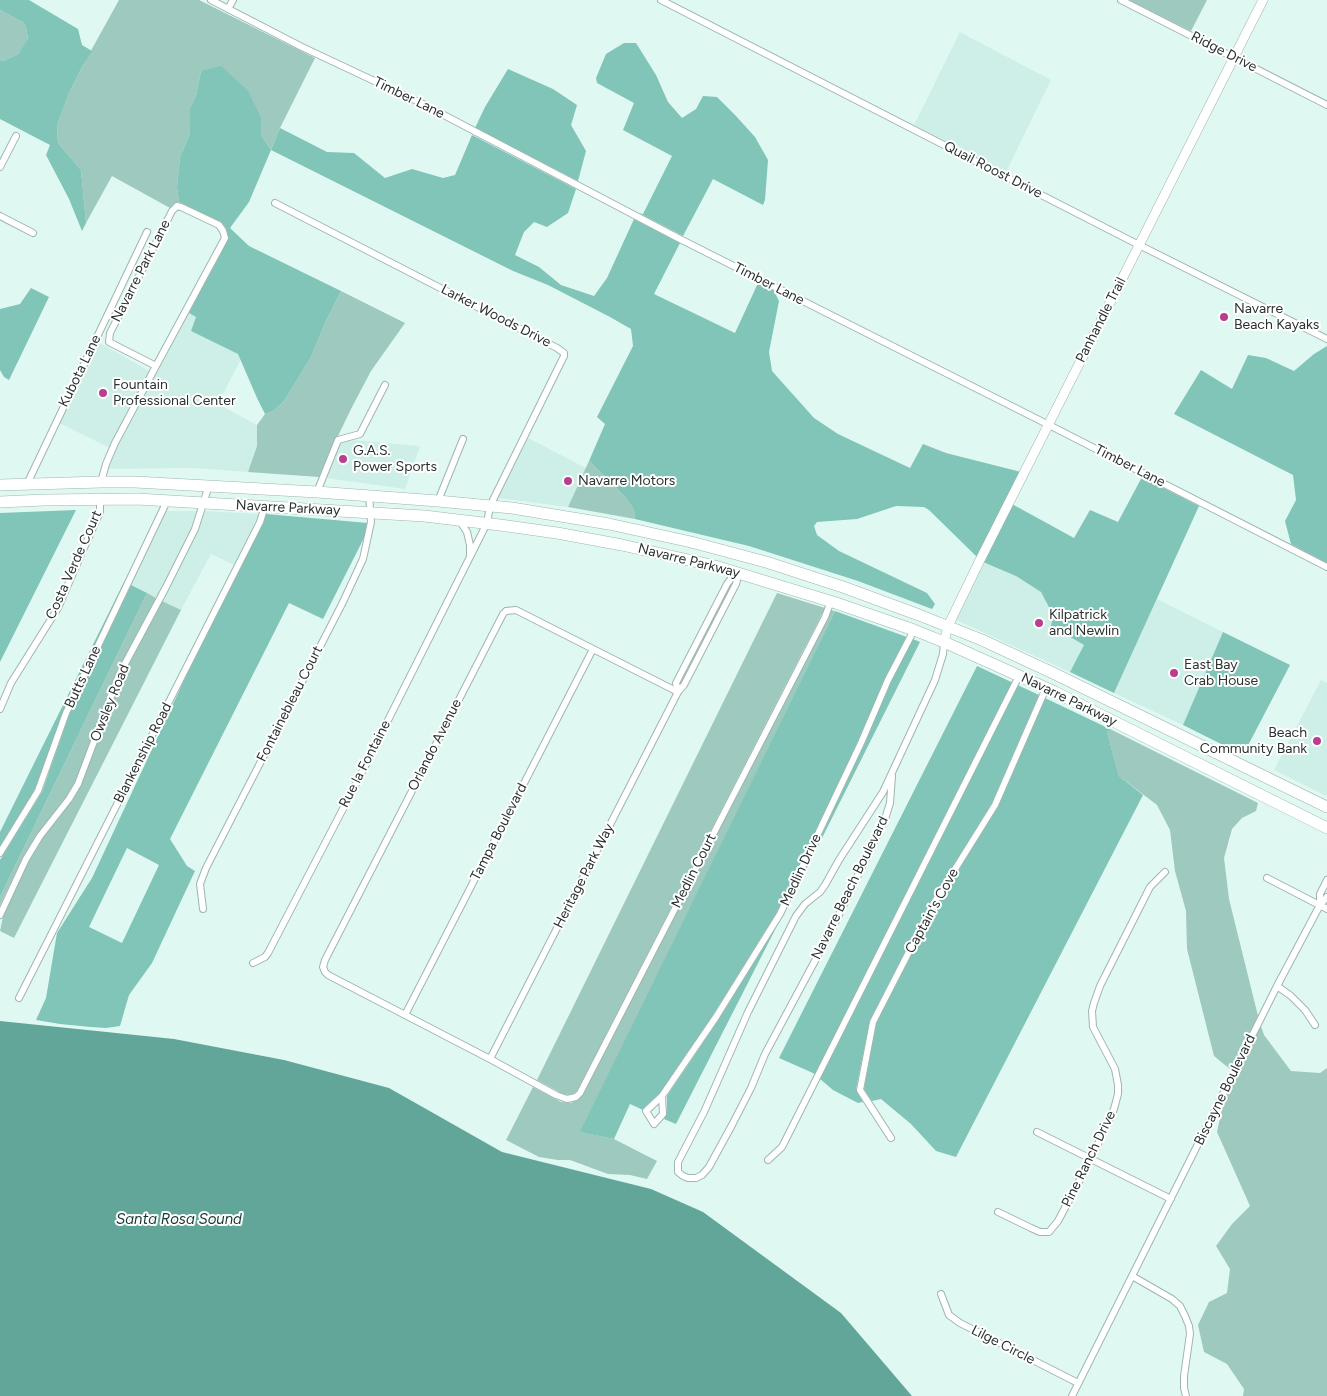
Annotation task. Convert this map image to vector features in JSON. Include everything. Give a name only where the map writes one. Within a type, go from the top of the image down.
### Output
[{"type":"highway","name":"Navarre Parkway","points":[[0,485],[135,482],[438,501],[512,508],[609,524],[691,542],[766,562],[892,605],[982,640],[1053,672],[1327,807]]},
{"type":"highway","name":"Navarre Parkway","points":[[0,502],[100,499],[370,512],[487,523],[557,533],[685,558],[831,601],[944,642],[1046,688],[1327,828]]},
{"type":"highway","points":[[691,542],[714,552],[731,565],[736,572],[749,565],[754,565],[862,599],[892,605]]},
{"type":"street","name":"Timber Lane","points":[[211,0],[302,47],[421,103],[678,238],[1327,567]]},
{"type":"street","points":[[228,9],[233,0]]},
{"type":"street","name":"Quail Roost Drive","points":[[661,0],[1327,340]]},
{"type":"street","name":"Ridge Drive","points":[[1121,0],[1327,104]]},
{"type":"street","name":"Panhandle Trail","points":[[944,642],[948,626],[980,560],[1263,0]]},
{"type":"street","points":[[0,168],[16,136]]},
{"type":"street","name":"Larker Woods Drive","points":[[275,203],[564,353],[490,506]]},
{"type":"street","name":"Navarre Park Lane","points":[[101,482],[106,464],[116,443],[225,238],[224,231],[219,225],[181,206],[177,206],[172,212],[110,333],[109,342],[156,366]]},
{"type":"street","points":[[0,216],[33,233]]},
{"type":"street","name":"Kubota Lane","points":[[27,484],[147,232]]},
{"type":"street","points":[[317,492],[338,440],[360,434],[384,385]]},
{"type":"street","points":[[438,501],[463,439]]},
{"type":"street","name":"Owsley Road","points":[[0,915],[26,859],[40,836],[69,800],[78,784],[118,675],[195,529],[209,486]]},
{"type":"street","name":"Fontainebleau Court","points":[[202,909],[200,892],[202,876],[342,604],[363,559],[371,522],[369,496]]},
{"type":"street","name":"Costa Verde Court","points":[[0,709],[11,683],[58,608],[100,512],[100,499]]},
{"type":"street","name":"Butts Lane","points":[[0,853],[38,791],[66,713],[167,501]]},
{"type":"street","name":"Blankenship Road","points":[[19,998],[256,530],[265,506]]},
{"type":"street","name":"Rue la Fontaine","points":[[253,962],[265,957],[268,953],[363,770],[487,523],[490,506]]},
{"type":"street","points":[[459,520],[467,532],[470,545],[469,559]]},
{"type":"street","name":"Heritage Park Way","points":[[490,1059],[678,692],[684,685],[736,584],[736,572]]},
{"type":"street","name":"Medlin Court","points":[[490,1059],[561,1098],[572,1099],[580,1093],[825,617],[831,601]]},
{"type":"street","name":"Orlando Avenue","points":[[404,1016],[328,975],[324,967],[325,960],[502,614],[506,611],[516,610],[678,692]]},
{"type":"street","name":"Medlin Drive","points":[[662,1096],[716,1017],[780,914],[861,743],[888,680],[914,630]]},
{"type":"street","points":[[892,776],[935,680],[943,654],[944,642]]},
{"type":"street","name":"Tampa Boulevard","points":[[404,1016],[593,649]]},
{"type":"street","points":[[768,1160],[782,1147],[1020,676]]},
{"type":"street","name":"Captain's Cove","points":[[891,1138],[860,1090],[873,1022],[934,903],[995,805],[1046,688]]},
{"type":"street","name":"Navarre Beach Boulevard","points":[[892,776],[890,802],[885,819],[828,937],[766,1054],[740,1111],[709,1167],[702,1175],[696,1178],[683,1176],[678,1172],[678,1162],[704,1112],[748,1012],[790,928],[801,908],[820,892],[825,885],[892,776]]},
{"type":"street","name":"Pine Ranch Drive","points":[[998,1212],[1040,1232],[1049,1232],[1058,1221],[1091,1159],[1114,1109],[1118,1094],[1115,1068],[1093,1026],[1092,1011],[1094,1003],[1100,986],[1150,887],[1165,872]]},
{"type":"street","points":[[1268,878],[1327,909]]},
{"type":"street","name":"Biscayne Boulevard","points":[[1320,905],[1320,894],[1327,880]]},
{"type":"street","name":"Biscayne Boulevard","points":[[1072,1396],[1277,986],[1320,905],[1327,897]]},
{"type":"street","points":[[1277,986],[1306,1010],[1314,1025]]},
{"type":"street","points":[[404,1016],[490,1059]]},
{"type":"street","points":[[1037,1132],[1171,1199]]},
{"type":"street","points":[[1132,1276],[1172,1299],[1180,1306],[1185,1316],[1190,1334],[1184,1376],[1186,1396]]},
{"type":"street","name":"Lilge Circle","points":[[941,1294],[949,1315],[960,1323],[1078,1383]]},
{"type":"shaded area","points":[[0,0],[29,0],[78,29],[82,45],[92,51],[69,93],[57,125],[58,143],[81,170],[86,223],[82,231],[69,199],[46,155],[50,145],[0,119],[0,60],[4,61],[18,54],[28,39],[24,23],[0,10]]},
{"type":"shaded area","points":[[119,0],[199,0],[315,58],[271,150],[261,135],[261,118],[201,71],[196,96],[190,108],[190,134],[180,157],[177,187],[179,202],[173,204],[170,208],[112,176],[86,223],[81,170],[58,143],[57,125],[69,93]]},
{"type":"shaded area","points":[[1129,0],[1207,0],[1191,31]]},
{"type":"shaded area","points":[[0,10],[24,23],[28,40],[18,54],[4,61],[0,60]]},
{"type":"shaded area","points":[[960,32],[1051,80],[1006,172],[914,125]]},
{"type":"shaded area","points":[[624,43],[636,43],[656,75],[668,102],[682,118],[696,109],[703,96],[717,97],[755,137],[768,160],[763,205],[713,179],[683,236],[639,213],[643,214],[672,156],[623,130],[634,103],[597,83],[596,78],[606,54]]},
{"type":"shaded area","points":[[221,66],[248,91],[261,118],[261,135],[271,150],[249,202],[230,228],[249,246],[341,291],[311,357],[284,401],[273,411],[265,414],[238,354],[191,331],[196,317],[189,313],[228,237],[226,228],[221,222],[179,202],[177,187],[180,157],[190,134],[190,108],[196,96],[201,71]]},
{"type":"shaded area","points":[[508,69],[553,89],[577,105],[571,125],[586,151],[578,181],[475,128],[485,107]]},
{"type":"shaded area","points":[[280,128],[327,152],[354,153],[385,178],[412,169],[443,178],[455,175],[472,135],[576,189],[568,213],[547,227],[534,222],[524,232],[515,255],[539,267],[561,285],[594,296],[607,278],[634,219],[680,243],[654,294],[735,333],[758,283],[774,291],[779,301],[769,352],[772,371],[814,418],[838,434],[910,468],[923,444],[946,453],[1021,472],[977,557],[924,507],[896,506],[857,519],[817,522],[814,526],[817,535],[839,551],[927,593],[935,604],[932,609],[858,581],[749,546],[635,519],[634,510],[627,499],[589,461],[605,424],[597,417],[633,346],[631,329],[548,285],[513,271],[271,150]]},
{"type":"shaded area","points":[[31,288],[49,297],[9,380],[4,377],[0,370],[0,309],[20,304]]},
{"type":"shaded area","points":[[341,291],[405,323],[371,371],[335,439],[319,477],[248,472],[257,446],[257,425],[265,414],[273,411],[284,401],[311,357]]},
{"type":"shaded area","points":[[189,313],[196,317],[191,331],[238,354],[241,359],[218,404],[257,425],[257,446],[248,472],[192,468],[108,469],[115,452]]},
{"type":"shaded area","points":[[98,342],[151,372],[110,448],[59,423]]},
{"type":"shaded area","points":[[1327,346],[1327,563],[1291,544],[1285,521],[1296,500],[1293,475],[1174,414],[1201,370],[1232,389],[1248,355],[1266,358],[1294,371]]},
{"type":"shaded area","points":[[528,438],[586,468],[568,507],[498,498]]},
{"type":"shaded area","points":[[353,440],[420,446],[405,489],[326,478],[340,443]]},
{"type":"shaded area","points":[[589,461],[627,499],[634,510],[635,519],[568,507]]},
{"type":"shaded area","points":[[1142,477],[1199,506],[1114,693],[1070,672],[1084,645],[1051,626],[1053,615],[1041,592],[1016,576],[983,562],[1012,504],[1074,538],[1090,510],[1118,522]]},
{"type":"shaded area","points":[[76,510],[0,662],[0,513]]},
{"type":"shaded area","points":[[166,511],[198,511],[192,528],[156,598],[131,585]]},
{"type":"shaded area","points":[[205,511],[259,514],[234,565],[211,554],[181,610],[162,601],[198,531]]},
{"type":"shaded area","points":[[266,514],[368,523],[365,536],[323,619],[289,603],[170,839],[187,866],[195,871],[152,963],[129,995],[120,1026],[106,1028],[91,1027],[36,1020],[46,998],[57,933],[92,878],[187,674]],"holes":[[[127,848],[159,865],[122,943],[89,927]]]},
{"type":"shaded area","points":[[983,562],[1016,576],[1041,592],[1053,615],[1051,626],[1084,645],[1070,672],[956,620]]},
{"type":"shaded area","points":[[124,582],[63,712],[35,789],[0,847],[0,832]]},
{"type":"shaded area","points":[[131,585],[147,593],[0,897],[0,860],[42,792],[69,715]]},
{"type":"shaded area","points":[[147,593],[156,598],[116,673],[75,782],[23,857],[0,905],[0,897]]},
{"type":"shaded area","points":[[777,593],[825,608],[577,1091],[571,1095],[563,1094],[537,1080]]},
{"type":"shaded area","points":[[1157,599],[1223,632],[1183,725],[1114,693]]},
{"type":"shaded area","points":[[162,601],[181,610],[14,938],[0,931],[4,912],[29,861],[81,785],[122,676]]},
{"type":"shaded area","points":[[831,610],[835,611],[581,1132],[614,1139],[657,1161],[647,1179],[630,1175],[608,1174],[570,1160],[539,1157],[506,1140],[533,1087],[561,1102],[571,1103],[583,1094]]},
{"type":"shaded area","points":[[835,611],[907,637],[885,679],[858,742],[777,912],[713,1015],[660,1093],[643,1110],[630,1104],[614,1139],[580,1132]]},
{"type":"shaded area","points":[[1223,632],[1290,665],[1243,755],[1183,725]]},
{"type":"shaded area","points":[[913,639],[920,642],[787,908],[864,745],[891,681]]},
{"type":"shaded area","points":[[977,666],[1039,695],[992,803],[931,901],[870,1020],[856,1089],[863,1102],[858,1103],[833,1090],[813,1073],[779,1058]]},
{"type":"shaded area","points":[[1321,680],[1327,683],[1326,796],[1274,770]]},
{"type":"shaded area","points":[[1045,698],[1112,730],[1107,732],[1119,776],[1143,795],[956,1157],[936,1151],[911,1124],[881,1099],[872,1101],[864,1089],[876,1023],[937,905],[998,806]]},
{"type":"shaded area","points":[[1112,730],[1258,803],[1256,811],[1242,818],[1232,829],[1224,858],[1229,899],[1258,1016],[1231,1070],[1214,1056],[1187,949],[1186,911],[1175,871],[1170,830],[1157,805],[1119,776],[1107,732]]},
{"type":"shaded area","points":[[781,918],[676,1124],[664,1119],[667,1113],[667,1096],[719,1019]]},
{"type":"shaded area","points":[[1261,1026],[1264,1035],[1291,1071],[1320,1073],[1327,1068],[1327,1396],[1243,1396],[1244,1389],[1227,1364],[1204,1352],[1198,1325],[1209,1302],[1227,1293],[1230,1269],[1216,1246],[1232,1224],[1250,1206],[1217,1132],[1223,1104]]},
{"type":"water","name":"Santa Rosa Sound","points":[[0,1021],[174,1039],[284,1060],[389,1088],[502,1152],[651,1189],[703,1212],[841,1313],[912,1396],[0,1396]]},
{"type":"place","name":"Navarre Beach Kayaks","points":[[1224,317]]},
{"type":"place","name":"Fountain Professional Center","points":[[103,393]]},
{"type":"place","name":"G.A.S. Power Sports","points":[[343,459]]},
{"type":"place","name":"Navarre Motors","points":[[568,481]]},
{"type":"place","name":"Kilpatrick and Newlin","points":[[1039,623]]},
{"type":"place","name":"East Bay Crab House","points":[[1174,673]]},
{"type":"place","name":"Beach Community Bank","points":[[1317,741]]}]
